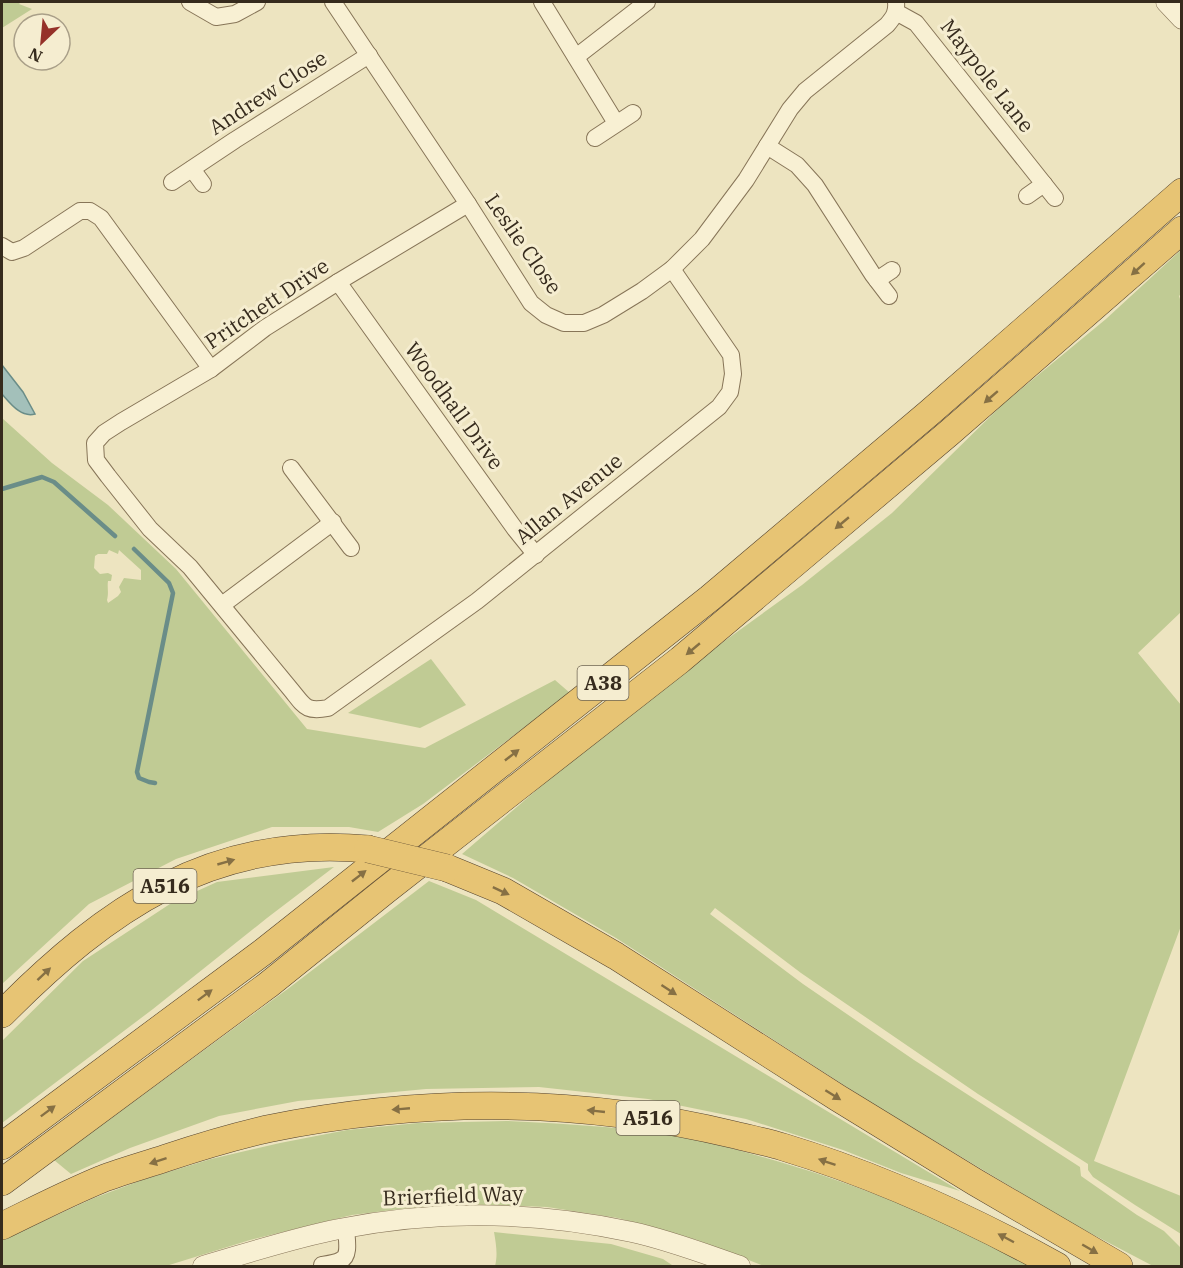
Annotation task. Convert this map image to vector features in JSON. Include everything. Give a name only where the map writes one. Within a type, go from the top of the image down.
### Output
[{"type":"highway","name":"A38","points":[[2,1146],[263,952],[710,598],[929,413],[1182,192]]},
{"type":"highway","name":"A38","points":[[2,1182],[268,985],[680,660],[949,433],[1182,230]]},
{"type":"highway","name":"A516","points":[[2,1014],[67,952],[93,931],[174,881],[205,868],[259,854],[316,847],[344,846],[368,849],[447,868],[503,891],[616,956],[838,1098],[1119,1266]]},
{"type":"highway","name":"A516","points":[[2,1226],[103,1179],[214,1143],[265,1130],[330,1118],[396,1110],[462,1105],[513,1105],[633,1115],[698,1126],[782,1147],[915,1195],[1000,1235],[1057,1266]]},
{"type":"street","points":[[190,2],[216,17],[235,15],[257,2]]},
{"type":"street","name":"Leslie Close","points":[[333,2],[531,303],[546,315],[564,323],[584,322],[603,315],[672,269],[702,239],[746,180],[790,109],[805,91],[887,25],[893,18],[896,7]]},
{"type":"street","points":[[542,2],[616,123]]},
{"type":"street","points":[[576,57],[647,2]]},
{"type":"street","points":[[1166,2],[1182,19]]},
{"type":"street","name":"Maypole Lane","points":[[896,7],[916,22],[1055,198]]},
{"type":"street","name":"Andrew Close","points":[[172,183],[369,55]]},
{"type":"street","points":[[595,138],[633,112]]},
{"type":"street","points":[[767,146],[796,165],[815,186],[889,296]]},
{"type":"street","points":[[192,169],[203,184]]},
{"type":"street","points":[[1028,196],[1044,184]]},
{"type":"street","name":"Pritchett Drive","points":[[222,605],[190,567],[150,529],[108,476],[96,460],[95,443],[121,422],[211,369],[265,328],[468,204]]},
{"type":"street","points":[[2,246],[12,252],[24,248],[80,211],[90,210],[100,218],[211,369]]},
{"type":"street","name":"Allan Avenue","points":[[222,605],[304,706],[314,711],[328,708],[477,601],[719,407],[730,392],[733,374],[731,355],[672,269]]},
{"type":"street","points":[[877,280],[892,270]]},
{"type":"street","name":"Woodhall Drive","points":[[338,282],[536,555]]},
{"type":"street","points":[[291,468],[351,548]]},
{"type":"street","points":[[222,605],[333,522]]},
{"type":"street","name":"Brierfield Way","points":[[203,1266],[346,1227],[415,1217],[496,1215],[555,1219],[634,1232],[696,1259],[740,1266]]},
{"type":"street","points":[[322,1266],[345,1258],[347,1252],[346,1227]]},
{"type":"green space","points":[[2,2],[21,2],[19,4],[32,9],[27,12],[12,12],[12,22],[2,28]]},
{"type":"green space","points":[[1181,250],[1181,294],[1179,296],[1182,305],[1181,612],[1138,653],[1181,705],[1181,926],[1094,1161],[1181,1196],[1181,1234],[1093,1177],[1088,1170],[1088,1164],[978,1094],[801,973],[715,908],[710,914],[803,984],[914,1060],[1080,1167],[1081,1176],[1164,1231],[1181,1248],[1181,1266],[1153,1266],[1071,1223],[870,1102],[616,938],[513,878],[462,854],[637,704],[802,585],[892,513],[1003,404],[1106,319]]},
{"type":"green space","points":[[2,418],[52,463],[108,505],[176,569],[307,729],[425,748],[555,680],[570,693],[423,804],[378,832],[349,827],[272,827],[176,859],[89,904],[2,984]],"holes":[[[109,550],[118,554],[119,550],[141,570],[141,580],[124,578],[119,587],[121,592],[108,603],[108,581],[111,581],[112,575],[100,574],[94,568],[95,556],[107,554]]]},
{"type":"green space","points":[[431,659],[466,705],[420,728],[348,713]]},
{"type":"green space","points":[[334,867],[153,1009],[2,1123],[2,1041],[83,961],[173,902],[217,882]]},
{"type":"green space","points":[[429,881],[476,900],[960,1191],[746,1119],[648,1099],[539,1087],[426,1089],[298,1101],[219,1116],[130,1148],[71,1174],[54,1160],[289,988]]},
{"type":"green space","points":[[507,1121],[629,1130],[716,1143],[865,1190],[968,1233],[1034,1266],[764,1266],[697,1240],[618,1218],[547,1207],[462,1204],[352,1215],[250,1240],[166,1266],[2,1266],[2,1240],[94,1198],[142,1180],[211,1159],[347,1130],[418,1123]]},
{"type":"green space","points":[[494,1232],[611,1244],[663,1259],[672,1266],[495,1266],[497,1254]]},
{"type":"water","points":[[2,365],[23,392],[35,414],[21,412],[2,394]]},
{"type":"waterway","points":[[2,489],[42,477],[54,482],[115,536]]},
{"type":"waterway","points":[[134,549],[169,583],[173,593],[137,772],[139,778],[155,783]]}]
